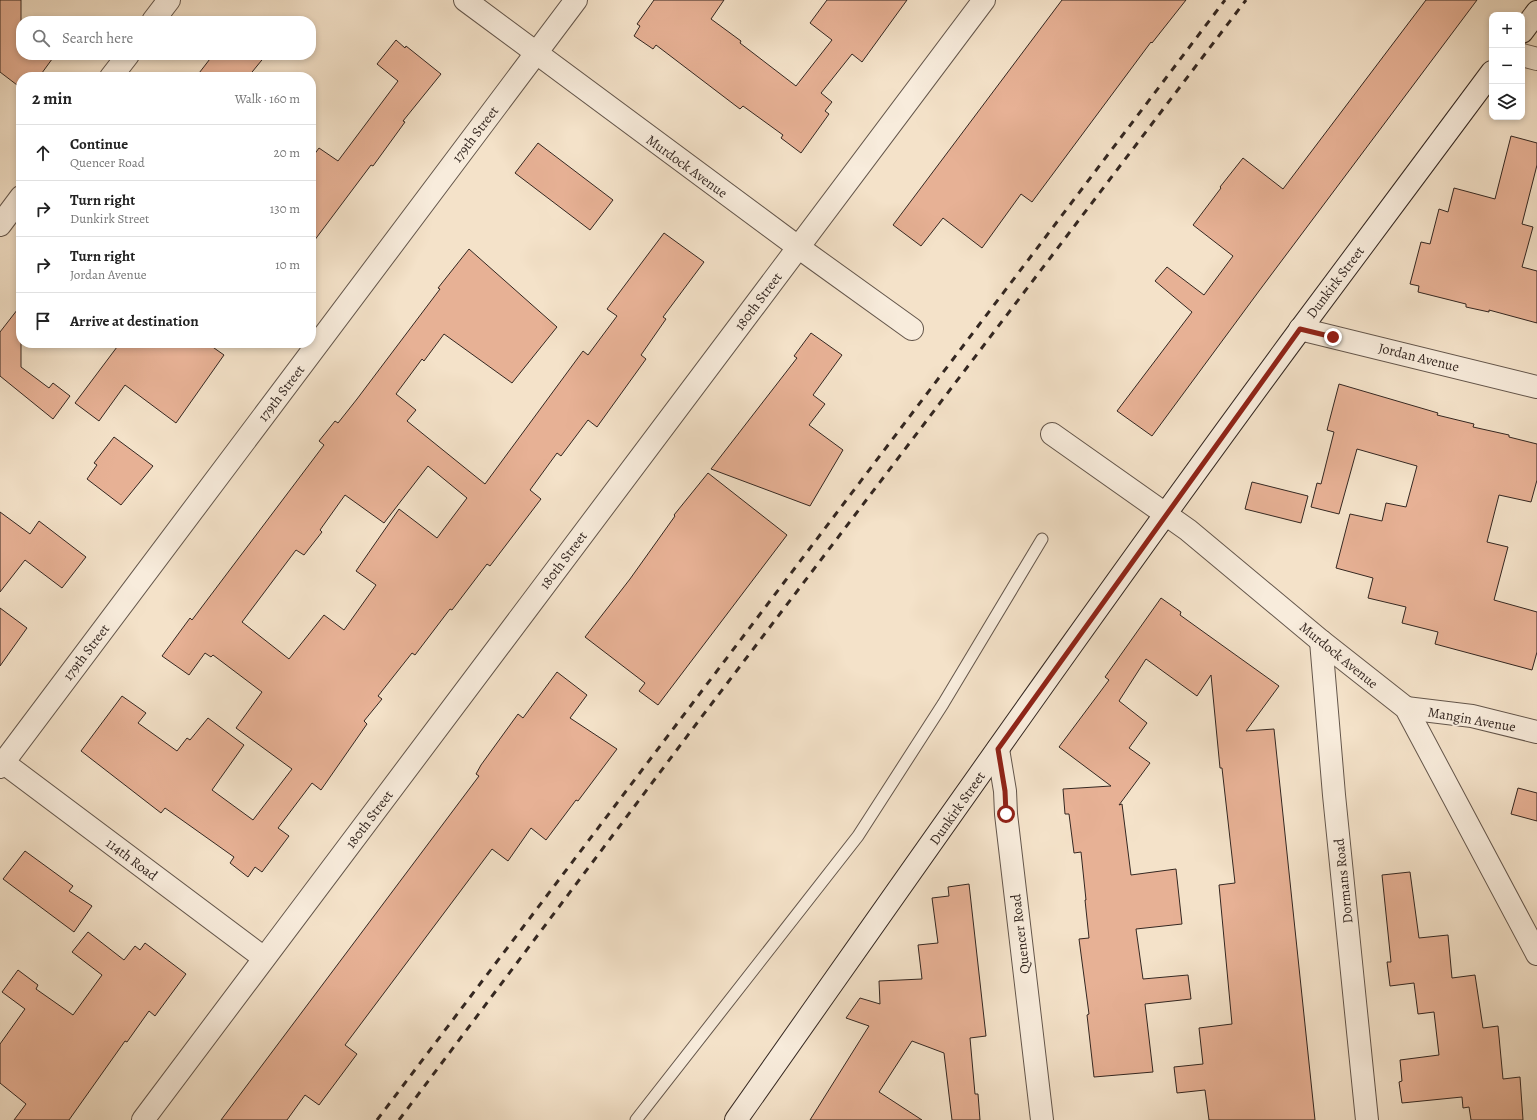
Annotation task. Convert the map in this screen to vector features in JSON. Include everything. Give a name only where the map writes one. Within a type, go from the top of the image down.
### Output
[{"type":"street","points":[[157,16],[169,0]]},
{"type":"street","name":"Murdock Avenue","points":[[465,0],[798,247],[912,329]]},
{"type":"street","name":"179th Street","points":[[316,346],[576,0]]},
{"type":"street","name":"180th Street","points":[[143,1120],[984,0]]},
{"type":"street","points":[[1525,28],[1537,12]]},
{"type":"street","points":[[1525,56],[1537,59]]},
{"type":"street","points":[[115,72],[124,60]]},
{"type":"street","name":"Dunkirk Street","points":[[736,1120],[998,749],[1300,329],[1489,76]]},
{"type":"street","points":[[0,225],[16,204]]},
{"type":"street","name":"Jordan Avenue","points":[[1300,329],[1537,387]]},
{"type":"street","name":"179th Street","points":[[1,763],[314,348]]},
{"type":"street","name":"Murdock Avenue","points":[[1052,434],[1166,516],[1188,530],[1321,641],[1406,708],[1537,954]]},
{"type":"street","name":"Dormans Road","points":[[1321,641],[1334,795],[1367,1120]]},
{"type":"street","name":"Mangin Avenue","points":[[1406,708],[1472,716],[1537,732]]},
{"type":"street","name":"Quencer Road","points":[[998,749],[1005,791],[1006,814],[1042,1120]]},
{"type":"street","name":"114th Road","points":[[1,763],[264,958]]},
{"type":"lane","points":[[636,1120],[858,836],[943,704],[1042,539]]},
{"type":"building","points":[[0,0],[21,0],[21,16],[16,16],[16,60],[51,60],[43,72],[16,72],[16,84],[0,72]]},
{"type":"building","points":[[654,0],[724,0],[711,19],[741,41],[740,43],[796,86],[832,40],[810,23],[827,0],[907,0],[862,62],[852,54],[821,93],[832,102],[825,111],[829,114],[801,153],[781,138],[783,135],[743,106],[740,109],[656,45],[653,49],[634,36],[640,26],[637,24]]},
{"type":"building","points":[[1062,0],[1186,0],[1152,43],[1151,42],[1032,202],[1021,194],[982,248],[943,218],[921,246],[893,225]]},
{"type":"building","points":[[1426,0],[1477,0],[1152,436],[1117,411],[1192,312],[1155,281],[1167,267],[1204,295],[1233,256],[1193,225],[1221,188],[1220,187],[1243,158],[1283,189]]},
{"type":"building","points":[[396,40],[405,48],[406,46],[441,74],[403,121],[405,122],[373,166],[371,165],[316,238],[316,152],[319,148],[338,161],[398,81],[377,64]]},
{"type":"building","points":[[209,60],[262,60],[252,72],[200,72]]},
{"type":"building","points":[[1511,136],[1537,143],[1537,165],[1522,224],[1533,227],[1522,267],[1537,271],[1537,323],[1489,310],[1489,312],[1466,307],[1466,304],[1418,292],[1419,286],[1410,284],[1421,242],[1430,244],[1439,209],[1448,212],[1454,188],[1495,199]]},
{"type":"building","points":[[538,143],[613,200],[590,230],[515,173]]},
{"type":"building","points":[[664,233],[704,262],[663,317],[666,319],[641,355],[646,359],[597,427],[588,420],[561,456],[557,453],[530,490],[541,499],[490,566],[487,564],[415,655],[412,653],[378,696],[382,699],[364,721],[367,724],[321,790],[312,783],[278,828],[289,836],[262,872],[255,867],[248,877],[230,863],[234,857],[165,808],[161,813],[81,751],[122,696],[146,713],[138,723],[177,751],[187,738],[190,740],[208,718],[244,745],[212,790],[253,820],[292,769],[236,728],[262,692],[213,655],[211,657],[205,653],[189,675],[162,656],[190,618],[192,620],[324,445],[319,441],[335,421],[338,423],[357,399],[440,289],[438,288],[469,249],[557,327],[512,383],[444,334],[424,361],[422,359],[396,394],[416,410],[407,421],[485,484],[583,351],[588,355],[617,316],[607,309]],"holes":[[[428,466],[467,498],[437,538],[399,509],[356,571],[376,585],[344,630],[324,615],[289,659],[242,622],[296,550],[304,555],[322,532],[320,530],[345,495],[384,523]]]},
{"type":"building","points":[[16,311],[16,348],[21,348],[21,367],[49,388],[53,383],[70,396],[53,419],[0,376],[0,332]]},
{"type":"building","points":[[811,333],[842,355],[813,395],[825,404],[809,425],[843,450],[810,506],[711,469],[797,358],[794,356]]},
{"type":"building","points":[[116,348],[214,348],[224,355],[176,423],[125,385],[99,421],[75,403]]},
{"type":"building","points":[[1339,384],[1438,413],[1437,415],[1474,424],[1473,427],[1509,435],[1509,437],[1537,444],[1537,480],[1531,502],[1499,495],[1487,542],[1508,547],[1494,600],[1537,612],[1537,652],[1532,670],[1435,644],[1438,632],[1402,623],[1406,607],[1368,598],[1373,578],[1336,568],[1350,514],[1382,521],[1386,503],[1406,507],[1417,466],[1357,449],[1339,514],[1311,507],[1317,483],[1321,484],[1334,432],[1327,430]]},
{"type":"building","points":[[114,437],[153,466],[121,505],[87,479],[97,465],[94,463]]},
{"type":"building","points":[[708,473],[787,535],[658,705],[639,691],[645,683],[585,637],[630,579],[675,516],[674,515]]},
{"type":"building","points":[[1252,482],[1308,496],[1301,523],[1245,509]]},
{"type":"building","points":[[0,512],[30,534],[39,521],[86,557],[62,588],[25,560],[0,592]]},
{"type":"building","points":[[1161,598],[1181,612],[1180,615],[1279,686],[1246,731],[1274,729],[1315,1120],[1209,1120],[1205,1090],[1177,1093],[1174,1067],[1203,1064],[1199,1028],[1232,1024],[1219,885],[1235,883],[1222,768],[1220,768],[1211,675],[1197,696],[1146,659],[1119,701],[1147,723],[1129,748],[1150,763],[1119,805],[1122,804],[1131,875],[1176,869],[1182,924],[1136,929],[1143,979],[1188,975],[1191,999],[1145,1004],[1153,1072],[1094,1077],[1087,1015],[1089,1014],[1079,939],[1089,938],[1081,852],[1074,853],[1069,814],[1065,814],[1063,789],[1111,786],[1059,747],[1109,680],[1105,677]]},
{"type":"building","points":[[0,608],[27,628],[0,666]]},
{"type":"building","points":[[557,672],[587,695],[570,718],[617,749],[578,801],[576,800],[546,840],[531,828],[508,861],[492,849],[345,1045],[357,1054],[319,1105],[305,1095],[287,1120],[221,1120],[479,776],[476,774],[481,765],[518,714],[523,718]]},
{"type":"building","points":[[1518,788],[1537,793],[1537,821],[1511,814]]},
{"type":"building","points":[[25,851],[73,886],[69,891],[92,906],[74,932],[3,879]]},
{"type":"building","points":[[1410,872],[1419,938],[1448,935],[1452,978],[1475,975],[1483,1028],[1498,1026],[1503,1079],[1520,1077],[1523,1120],[1471,1120],[1469,1107],[1463,1108],[1462,1097],[1402,1103],[1399,1082],[1402,1081],[1400,1060],[1439,1055],[1434,1012],[1418,1014],[1414,983],[1390,986],[1387,962],[1391,962],[1382,875]]},
{"type":"building","points":[[969,884],[986,1036],[970,1038],[975,1094],[978,1094],[980,1120],[952,1120],[944,1053],[912,1041],[879,1092],[922,1120],[810,1120],[869,1026],[846,1018],[860,998],[880,1004],[879,981],[922,979],[918,945],[938,943],[932,898],[949,896],[948,887]]},
{"type":"building","points":[[88,932],[124,960],[135,946],[140,950],[145,943],[186,974],[155,1016],[149,1011],[127,1042],[125,1041],[69,1120],[14,1120],[26,1104],[0,1083],[0,1044],[25,1009],[2,992],[18,970],[38,985],[36,989],[73,1015],[102,975],[72,952]]},
{"type":"railway","points":[[377,1120],[1225,0]]},
{"type":"railway","points":[[399,1120],[697,723],[1246,0]]},
{"type":"route","points":[[1006,814],[1005,791],[998,749],[1300,329],[1333,337]]}]
